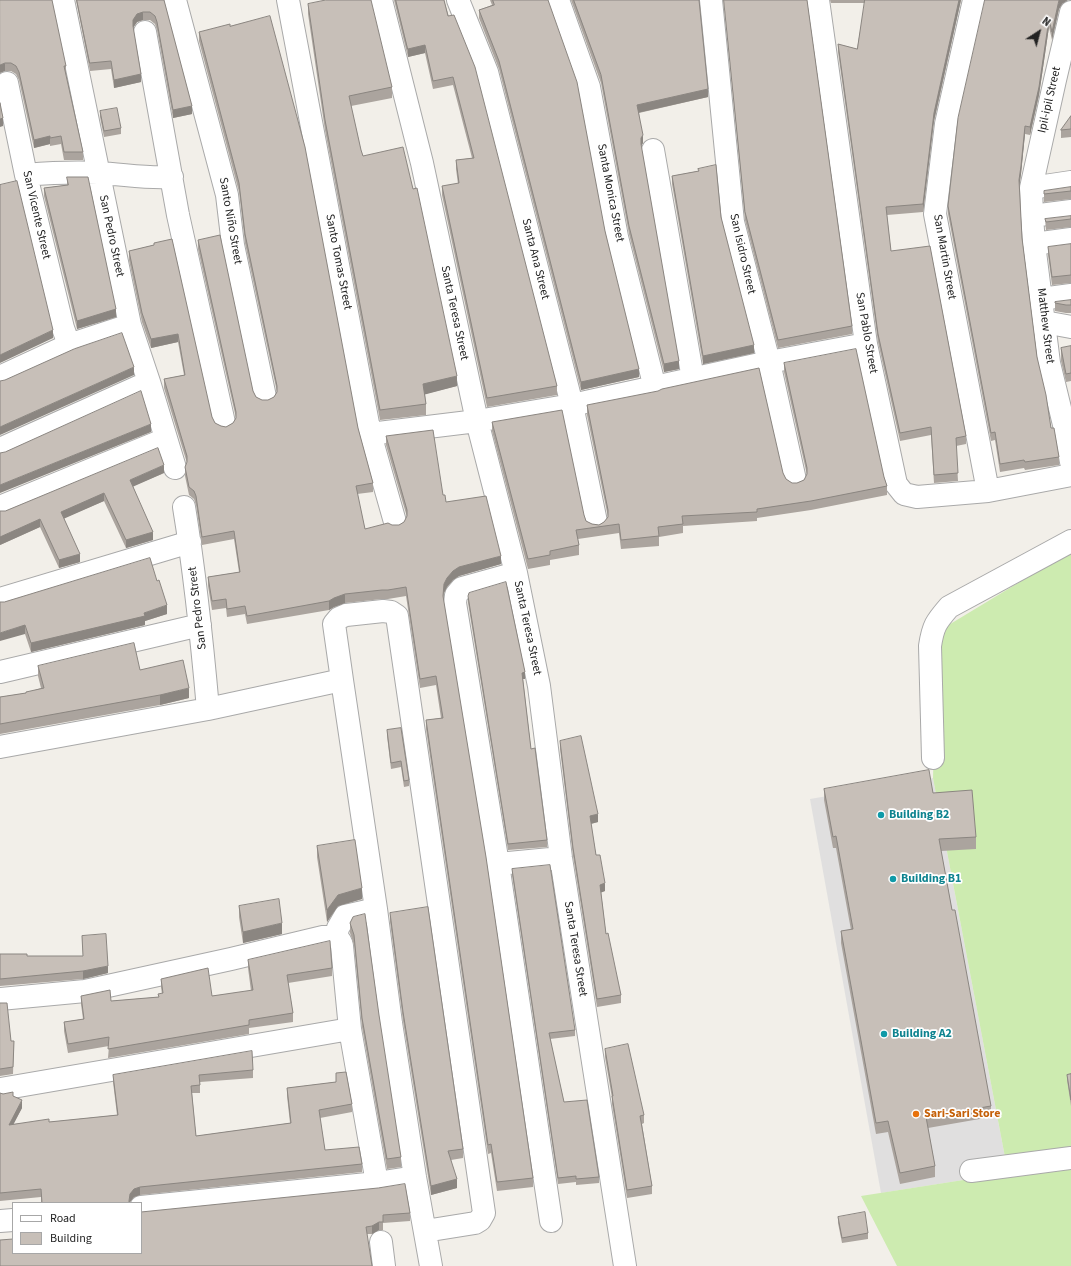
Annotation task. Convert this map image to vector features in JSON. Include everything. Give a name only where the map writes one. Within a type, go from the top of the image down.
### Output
[{"type":"street","name":"San Pedro Street","points":[[63,0],[130,325],[175,468]]},
{"type":"street","name":"Santo Niño Street","points":[[175,0],[227,195],[233,245],[265,397]]},
{"type":"street","name":"Santo Tomas Street","points":[[288,0],[370,434],[395,522]]},
{"type":"street","name":"Santa Teresa Street","points":[[381,0],[422,163],[477,421],[516,573],[539,686],[560,858],[625,1266]]},
{"type":"street","name":"Santa Ana Street","points":[[458,0],[487,72],[572,405],[596,522]]},
{"type":"street","name":"Santa Monica Street","points":[[558,0],[589,87],[618,237],[655,388]]},
{"type":"street","name":"San Isidro Street","points":[[711,0],[733,222],[769,362],[795,480]]},
{"type":"street","name":"San Pablo Street","points":[[818,0],[866,344],[896,484],[904,494],[917,497],[988,491],[1071,475]]},
{"type":"street","name":"San Martin Street","points":[[974,0],[946,124],[935,214],[988,491]]},
{"type":"street","name":"Ipil-ipil Street","points":[[1031,188],[1054,80],[1071,12]]},
{"type":"street","points":[[145,32],[178,215],[224,423]]},
{"type":"street","name":"San Vicente Street","points":[[7,83],[26,175],[63,328],[69,345]]},
{"type":"street","points":[[653,150],[693,379]]},
{"type":"street","points":[[26,175],[70,172],[159,178],[172,177]]},
{"type":"street","points":[[1031,188],[1071,182]]},
{"type":"street","name":"Matthew Street","points":[[1031,188],[1034,244],[1049,363],[1062,383],[1071,462]]},
{"type":"street","points":[[1032,216],[1071,211]]},
{"type":"street","points":[[1034,244],[1071,239]]},
{"type":"street","points":[[1041,299],[1071,295]]},
{"type":"street","points":[[1044,322],[1071,327]]},
{"type":"street","points":[[0,377],[69,345],[130,325]]},
{"type":"street","points":[[370,434],[477,421],[572,405],[769,362],[866,344]]},
{"type":"street","points":[[0,449],[149,382]]},
{"type":"street","points":[[0,507],[166,439]]},
{"type":"street","name":"San Pedro Street","points":[[184,507],[190,542],[200,625],[208,709]]},
{"type":"street","points":[[933,758],[930,646],[933,630],[939,619],[949,607],[1071,541]]},
{"type":"street","points":[[0,599],[190,542]]},
{"type":"street","points":[[516,573],[462,588],[456,595],[455,603],[498,864],[551,1221]]},
{"type":"street","points":[[425,1231],[475,1223],[480,1220],[484,1213],[399,624],[397,616],[391,612],[383,611],[346,615],[338,618],[334,624],[414,1177],[431,1266]]},
{"type":"street","points":[[0,672],[200,625]]},
{"type":"street","points":[[0,747],[208,709],[342,680]]},
{"type":"street","points":[[498,864],[560,858]]},
{"type":"street","points":[[336,937],[338,928],[345,916],[376,909]]},
{"type":"street","points":[[0,999],[85,991],[231,959],[322,936],[336,937],[341,941],[342,946],[350,1029],[377,1183]]},
{"type":"street","points":[[1,1089],[350,1029]]},
{"type":"street","points":[[971,1171],[1071,1158]]},
{"type":"street","points":[[142,1207],[377,1183],[414,1177]]},
{"type":"street","points":[[0,1221],[12,1220]]},
{"type":"street","points":[[381,1242],[384,1266]]},
{"type":"shaded area","points":[[933,778],[1008,1173],[881,1193],[810,799]]},
{"type":"green space","points":[[1071,551],[1071,1266],[897,1266],[861,1196],[1008,1173],[933,778],[937,632]]},
{"type":"building","points":[[0,0],[52,0],[66,66],[64,66],[83,152],[64,152],[61,136],[50,138],[50,136],[34,140],[19,72],[16,66],[11,63],[0,65]]},
{"type":"building","points":[[77,0],[164,0],[192,106],[173,110],[155,16],[150,12],[143,12],[137,14],[133,20],[141,74],[114,80],[111,61],[90,63]]},
{"type":"building","points":[[326,0],[371,0],[392,87],[349,96],[363,156],[403,147],[413,189],[417,188],[457,376],[423,384],[426,404],[380,410],[325,120],[308,4]]},
{"type":"building","points":[[396,0],[444,0],[448,16],[454,15],[475,67],[557,386],[487,398],[442,186],[459,183],[456,160],[474,158],[453,77],[433,81],[425,45],[408,49]]},
{"type":"building","points":[[493,0],[548,0],[577,82],[605,231],[639,369],[581,382],[499,61],[479,10],[494,5]]},
{"type":"building","points":[[574,0],[699,0],[708,89],[637,105],[643,135],[641,138],[641,144],[679,361],[664,364],[629,226],[601,75]]},
{"type":"building","points":[[724,0],[807,0],[852,326],[778,340],[745,212]]},
{"type":"building","points":[[865,0],[959,0],[934,113],[923,204],[886,207],[891,251],[930,246],[966,436],[956,438],[958,473],[934,475],[931,427],[900,433],[878,334],[838,44],[857,49]]},
{"type":"building","points":[[985,0],[1059,0],[1052,32],[1049,19],[1039,87],[1030,127],[1025,126],[1019,180],[1022,238],[1037,357],[1046,395],[1051,428],[1054,428],[1059,457],[1000,464],[995,432],[991,433],[948,206],[958,118]]},
{"type":"building","points":[[270,16],[305,147],[358,428],[373,483],[356,486],[365,529],[388,523],[392,525],[399,525],[404,522],[407,516],[407,510],[386,436],[433,430],[443,495],[445,495],[446,502],[486,496],[501,556],[459,567],[453,571],[444,584],[443,596],[486,857],[533,1178],[497,1182],[491,1144],[488,1145],[426,720],[443,718],[436,676],[420,679],[406,587],[345,594],[329,601],[247,616],[245,606],[227,609],[226,599],[212,601],[208,577],[240,572],[234,531],[202,537],[196,496],[194,491],[189,487],[185,467],[187,456],[164,379],[185,375],[178,334],[151,339],[142,313],[129,251],[172,239],[212,417],[215,423],[221,426],[226,427],[233,423],[236,418],[236,412],[198,240],[220,235],[253,391],[256,397],[262,400],[268,400],[274,397],[277,392],[277,386],[245,234],[239,183],[199,32]]},
{"type":"building","points":[[0,103],[3,118],[0,119]]},
{"type":"building","points":[[117,108],[121,128],[104,131],[100,111]]},
{"type":"building","points":[[1071,116],[1071,129],[1061,130]]},
{"type":"building","points":[[716,165],[721,217],[754,345],[703,356],[672,176],[699,171],[698,169]]},
{"type":"building","points":[[67,177],[88,177],[116,309],[77,321],[44,188],[68,185]]},
{"type":"building","points":[[17,181],[53,330],[0,355],[0,185]]},
{"type":"building","points":[[1071,187],[1071,191],[1044,194],[1044,191]]},
{"type":"building","points":[[1071,216],[1071,219],[1046,222],[1045,219]]},
{"type":"building","points":[[1071,244],[1071,275],[1052,277],[1048,247]]},
{"type":"building","points":[[1071,300],[1071,305],[1055,303],[1055,302]]},
{"type":"building","points":[[122,333],[134,367],[0,427],[0,381],[74,349]]},
{"type":"building","points":[[1071,346],[1071,373],[1066,374],[1061,348]]},
{"type":"building","points":[[856,349],[887,486],[811,501],[757,509],[757,512],[682,516],[683,524],[658,527],[659,536],[621,540],[619,524],[576,530],[579,545],[550,551],[550,555],[528,559],[492,422],[562,410],[584,515],[586,521],[599,525],[608,517],[608,510],[587,405],[658,391],[759,368],[783,473],[786,479],[792,483],[797,483],[804,480],[807,474],[807,468],[784,363]]},
{"type":"building","points":[[141,391],[151,424],[0,485],[0,453]]},
{"type":"building","points":[[158,448],[164,465],[130,480],[153,532],[126,540],[104,493],[61,512],[80,554],[59,560],[40,519],[0,537],[0,511],[5,511]]},
{"type":"building","points":[[150,558],[157,581],[159,580],[167,605],[144,613],[145,616],[31,643],[25,625],[0,633],[0,602]]},
{"type":"building","points":[[506,582],[525,672],[522,673],[531,749],[535,748],[547,840],[508,844],[468,596],[469,593]]},
{"type":"building","points":[[134,643],[140,670],[183,660],[189,688],[160,695],[0,724],[0,697],[26,693],[44,688],[38,666]]},
{"type":"building","points":[[401,728],[409,780],[404,781],[401,761],[391,763],[387,730]]},
{"type":"building","points":[[581,736],[598,814],[590,816],[596,855],[600,855],[605,883],[600,885],[606,934],[608,933],[621,995],[597,999],[573,848],[560,741]]},
{"type":"building","points":[[929,770],[933,793],[972,790],[976,837],[939,839],[952,910],[955,910],[991,1106],[926,1117],[935,1166],[900,1173],[888,1121],[876,1123],[841,931],[853,929],[836,836],[833,837],[824,789]]},
{"type":"building","points":[[355,840],[362,888],[338,895],[327,910],[317,846]]},
{"type":"building","points":[[550,865],[575,1030],[549,1033],[564,1102],[587,1100],[599,1177],[576,1179],[576,1176],[558,1178],[512,869]]},
{"type":"building","points":[[279,899],[282,923],[243,932],[239,906]]},
{"type":"building","points":[[428,907],[463,1149],[448,1151],[457,1179],[431,1186],[403,1012],[390,913]]},
{"type":"building","points":[[365,914],[401,1157],[387,1159],[362,1018],[354,935],[350,923],[353,917]]},
{"type":"building","points":[[106,934],[108,966],[83,971],[0,979],[0,954],[27,954],[27,956],[83,956],[82,936]]},
{"type":"building","points":[[330,941],[332,968],[287,975],[293,1013],[249,1020],[249,1025],[108,1049],[109,1037],[68,1044],[64,1022],[84,1019],[81,996],[110,990],[111,1001],[159,997],[158,994],[163,993],[161,979],[208,968],[212,996],[253,990],[248,960]]},
{"type":"building","points":[[0,1003],[7,1003],[11,1041],[14,1041],[13,1067],[0,1069]]},
{"type":"building","points":[[628,1044],[644,1115],[640,1116],[652,1186],[627,1190],[605,1049]]},
{"type":"building","points":[[252,1051],[253,1070],[199,1075],[200,1085],[191,1086],[196,1136],[291,1123],[287,1088],[336,1082],[336,1073],[346,1072],[352,1104],[319,1110],[325,1150],[359,1147],[362,1164],[140,1187],[134,1189],[130,1194],[129,1202],[42,1202],[41,1189],[0,1193],[0,1093],[3,1094],[13,1092],[13,1096],[22,1100],[9,1125],[49,1119],[49,1122],[118,1115],[113,1075]]},
{"type":"building","points":[[1071,1074],[1071,1100],[1067,1075]]},
{"type":"building","points":[[405,1184],[410,1213],[383,1215],[383,1222],[366,1227],[372,1266],[0,1266],[0,1240],[12,1239],[12,1254],[142,1254],[142,1212]]},
{"type":"building","points":[[865,1212],[868,1233],[842,1238],[838,1217]]},
{"type":"place","name":"Building B2","points":[[881,815]]},
{"type":"place","name":"Building B1","points":[[893,879]]},
{"type":"place","name":"Building A2","points":[[884,1034]]},
{"type":"place","name":"Sari-Sari Store","points":[[916,1114]]}]
